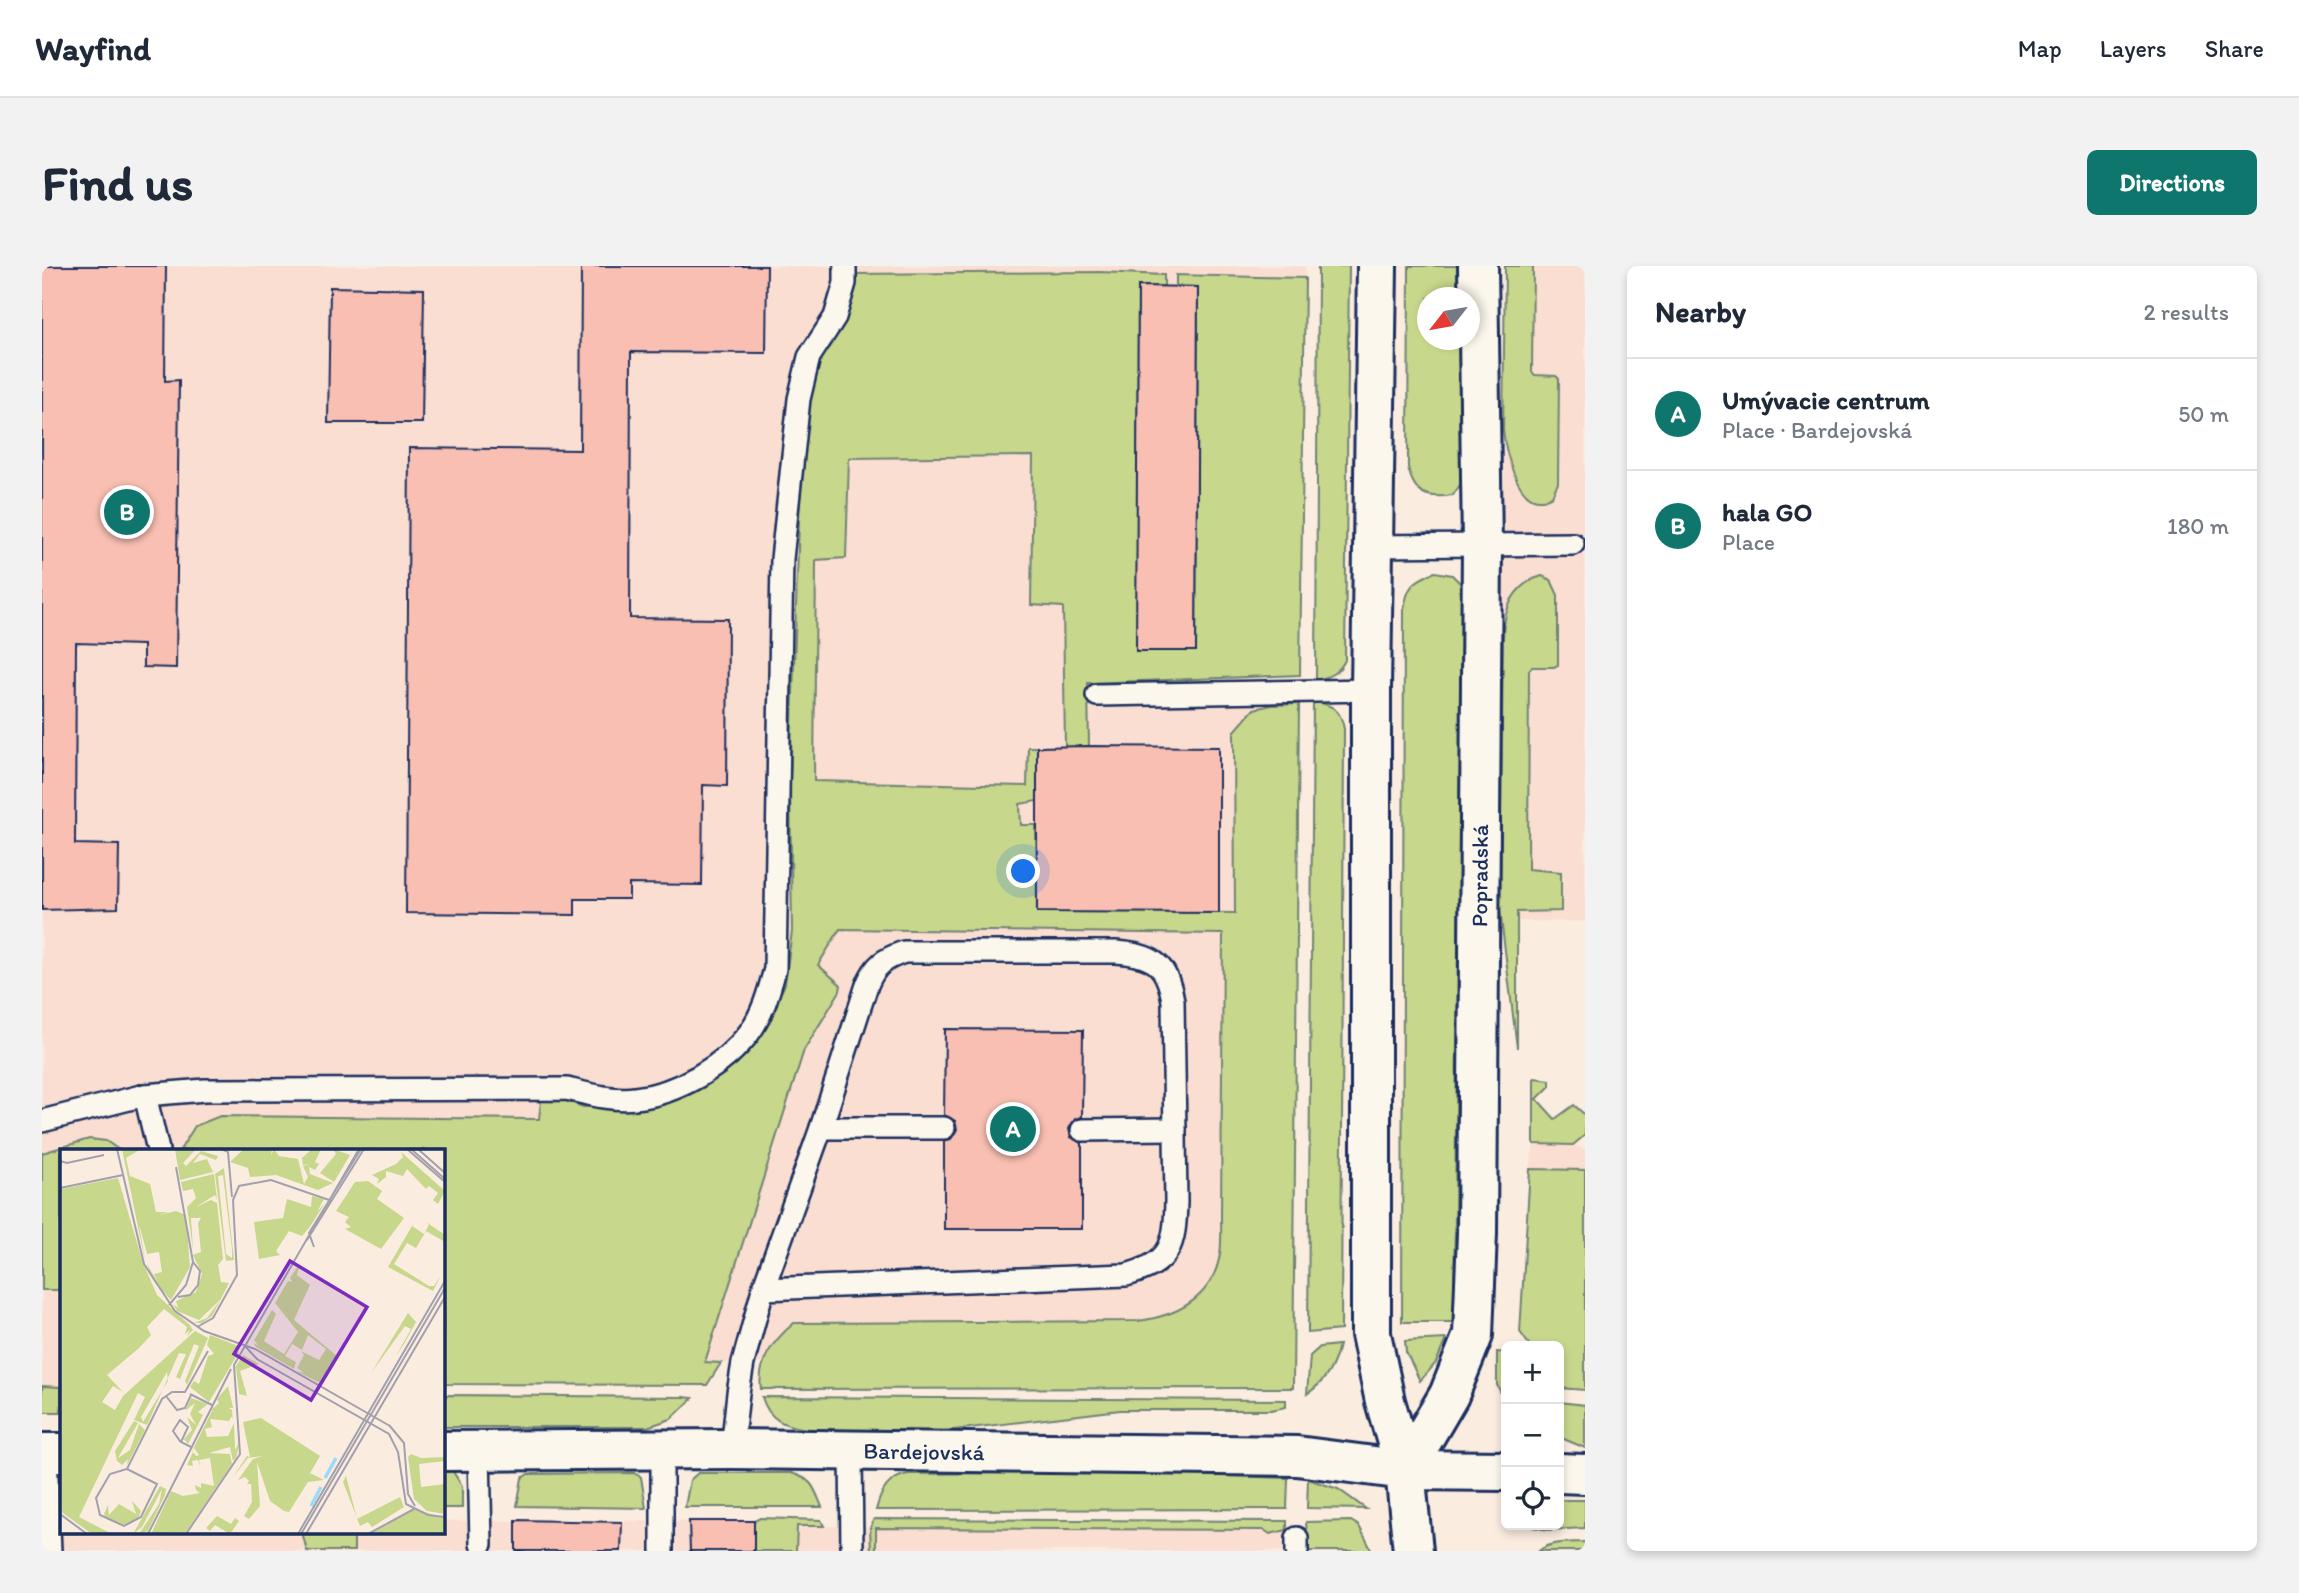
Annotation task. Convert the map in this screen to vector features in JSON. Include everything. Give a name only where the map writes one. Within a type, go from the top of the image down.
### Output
[{"type":"street","points":[[1377,266],[1371,690],[1371,1334],[1384,1401],[1405,1470],[1413,1551]]},
{"type":"street","name":"Popradská","points":[[1405,1470],[1449,1395],[1473,1335],[1477,1233],[1482,547],[1478,266]]},
{"type":"street","name":"Bardejovská","points":[[461,1451],[732,1449],[1297,1456],[1405,1470],[1501,1471]]},
{"type":"street","points":[[1564,1473],[1585,1474]]},
{"type":"lane","points":[[42,1121],[145,1095],[205,1090],[566,1089],[598,1096],[633,1099],[661,1093],[702,1073],[720,1061],[749,1032],[767,997],[775,969],[777,944],[782,559],[799,399],[809,358],[835,317],[845,283],[845,266]]},
{"type":"lane","points":[[1373,546],[1573,544]]},
{"type":"lane","points":[[1097,695],[1371,690]]},
{"type":"lane","points":[[732,1449],[743,1363],[763,1289],[821,1128],[867,985],[880,962],[904,952],[1116,952],[1139,954],[1154,960],[1164,971],[1171,986],[1173,1001],[1175,1234],[1167,1254],[1158,1263],[1125,1275],[763,1289]]},
{"type":"lane","points":[[145,1095],[158,1149]]},
{"type":"lane","points":[[821,1128],[944,1128]]},
{"type":"lane","points":[[1082,1130],[1175,1129]]},
{"type":"lane","points":[[662,1449],[662,1551]]},
{"type":"lane","points":[[461,1451],[481,1544]]},
{"type":"lane","points":[[851,1451],[852,1551]]},
{"type":"lane","points":[[50,1453],[50,1551]]},
{"type":"shaded area","points":[[42,266],[1305,266],[1305,278],[1274,278],[1264,1367],[705,1363],[444,1149],[60,1149],[60,1387],[42,1386]]},
{"type":"shaded area","points":[[1505,266],[1585,266],[1585,921],[1501,921]]},
{"type":"shaded area","points":[[1534,1144],[1573,1145],[1585,1149],[1585,1337],[1530,1169]]},
{"type":"shaded area","points":[[42,1470],[60,1471],[60,1534],[444,1534],[444,1521],[754,1521],[796,1526],[1307,1530],[1308,1551],[42,1551]]},
{"type":"green space","points":[[1318,266],[1349,266],[1345,660],[1333,674],[1316,680]]},
{"type":"green space","points":[[1409,266],[1462,266],[1462,287],[1417,287],[1417,350],[1461,350],[1460,485],[1453,495],[1436,496],[1423,493],[1414,484],[1408,467]]},
{"type":"green space","points":[[1505,266],[1533,266],[1532,372],[1535,375],[1556,376],[1559,379],[1558,483],[1552,496],[1542,500],[1532,498],[1519,483],[1509,461],[1504,438]]},
{"type":"green space","points":[[1100,272],[1164,275],[1164,286],[1138,286],[1137,651],[1196,651],[1198,287],[1176,286],[1176,275],[1305,278],[1300,675],[1088,683],[1089,746],[1065,747],[1063,607],[1031,605],[1033,456],[849,458],[846,558],[816,560],[814,781],[1027,786],[1028,747],[1037,747],[1037,801],[1020,804],[1021,825],[1036,825],[1037,911],[1235,913],[1234,732],[1254,709],[1299,704],[1293,1388],[761,1389],[760,1379],[768,1352],[794,1323],[1138,1321],[1166,1315],[1191,1302],[1201,1293],[1210,1282],[1220,1254],[1223,934],[840,929],[818,965],[841,985],[840,991],[804,1050],[705,1362],[721,1363],[707,1385],[444,1384],[444,1149],[181,1149],[195,1126],[220,1116],[539,1119],[541,1100],[563,1099],[583,1107],[634,1106],[717,1076],[738,1063],[764,1028],[785,984],[792,931],[790,782],[801,461],[808,395],[816,362],[851,274]]},
{"type":"green space","points":[[1435,572],[1452,575],[1461,584],[1462,606],[1454,1300],[1453,1322],[1402,1322],[1404,610],[1412,585]]},
{"type":"green space","points":[[1542,576],[1551,580],[1558,595],[1558,665],[1532,667],[1529,670],[1528,869],[1561,872],[1561,911],[1517,912],[1517,1048],[1500,910],[1503,636],[1505,616],[1517,591]]},
{"type":"green space","points":[[1313,701],[1335,709],[1341,717],[1344,729],[1341,1330],[1308,1333]]},
{"type":"green space","points":[[1534,1078],[1550,1080],[1550,1086],[1537,1099],[1555,1119],[1574,1105],[1585,1115],[1585,1135],[1573,1145],[1534,1144]]},
{"type":"green space","points":[[89,1139],[106,1141],[118,1149],[60,1149],[60,1290],[42,1290],[42,1153]]},
{"type":"green space","points":[[1530,1169],[1585,1170],[1585,1390],[1564,1388],[1564,1341],[1526,1341],[1520,1332]]},
{"type":"green space","points":[[1446,1339],[1436,1363],[1420,1381],[1406,1352],[1405,1341]]},
{"type":"green space","points":[[1339,1345],[1328,1373],[1307,1394],[1310,1356],[1320,1347]]},
{"type":"green space","points":[[1497,1352],[1501,1352],[1501,1393],[1497,1385]]},
{"type":"green space","points":[[42,1386],[60,1387],[60,1412],[42,1412]]},
{"type":"green space","points":[[444,1395],[693,1398],[671,1419],[647,1427],[444,1427]]},
{"type":"green space","points":[[762,1397],[1286,1400],[1286,1407],[1271,1410],[1120,1410],[937,1432],[800,1428],[785,1424],[774,1417]]},
{"type":"green space","points":[[1564,1403],[1585,1405],[1585,1448],[1564,1439]]},
{"type":"green space","points":[[444,1470],[452,1470],[462,1486],[462,1508],[444,1508]]},
{"type":"green space","points":[[1107,1472],[1288,1478],[1287,1509],[876,1510],[886,1486],[908,1474]]},
{"type":"green space","points":[[634,1473],[641,1477],[646,1508],[517,1506],[522,1478],[528,1474]]},
{"type":"green space","points":[[698,1473],[791,1473],[808,1481],[822,1507],[685,1507],[690,1480]]},
{"type":"green space","points":[[1308,1479],[1338,1489],[1366,1509],[1307,1508]]},
{"type":"green space","points":[[1564,1500],[1585,1500],[1585,1528],[1564,1529]]},
{"type":"green space","points":[[760,1518],[821,1520],[824,1526],[797,1526],[796,1551],[754,1551],[754,1521]]},
{"type":"green space","points":[[874,1519],[1287,1521],[1287,1530],[1270,1534],[1264,1530],[876,1528],[876,1551],[871,1551],[870,1528]]},
{"type":"green space","points":[[1351,1521],[1359,1526],[1372,1551],[1308,1551],[1306,1522]]},
{"type":"green space","points":[[303,1534],[354,1534],[354,1551],[307,1551]]},
{"type":"green space","points":[[1585,1542],[1585,1551],[1539,1551],[1554,1544]]},
{"type":"building","points":[[42,266],[166,266],[165,381],[179,380],[176,668],[143,667],[143,645],[76,643],[75,844],[119,845],[118,908],[42,910]]},
{"type":"building","points":[[581,266],[767,266],[766,353],[631,352],[630,618],[728,619],[727,786],[703,785],[702,885],[629,884],[629,899],[575,899],[575,915],[406,913],[409,448],[580,450]]},
{"type":"building","points":[[1138,286],[1198,287],[1196,651],[1136,651]]},
{"type":"building","points":[[330,287],[424,289],[422,423],[328,423]]},
{"type":"building","points":[[1037,747],[1219,747],[1219,913],[1037,912]]},
{"type":"building","points":[[945,1029],[1083,1030],[1082,1117],[1075,1119],[1069,1129],[1071,1137],[1082,1143],[1082,1229],[944,1229],[944,1141],[951,1139],[957,1129],[955,1121],[944,1115]]},
{"type":"building","points":[[516,1520],[622,1522],[621,1551],[516,1551]]},
{"type":"building","points":[[689,1521],[754,1521],[754,1551],[690,1551]]},
{"type":"place","name":"hala GO","points":[[127,512]]},
{"type":"place","name":"Umývacie centrum","points":[[1013,1129]]}]
